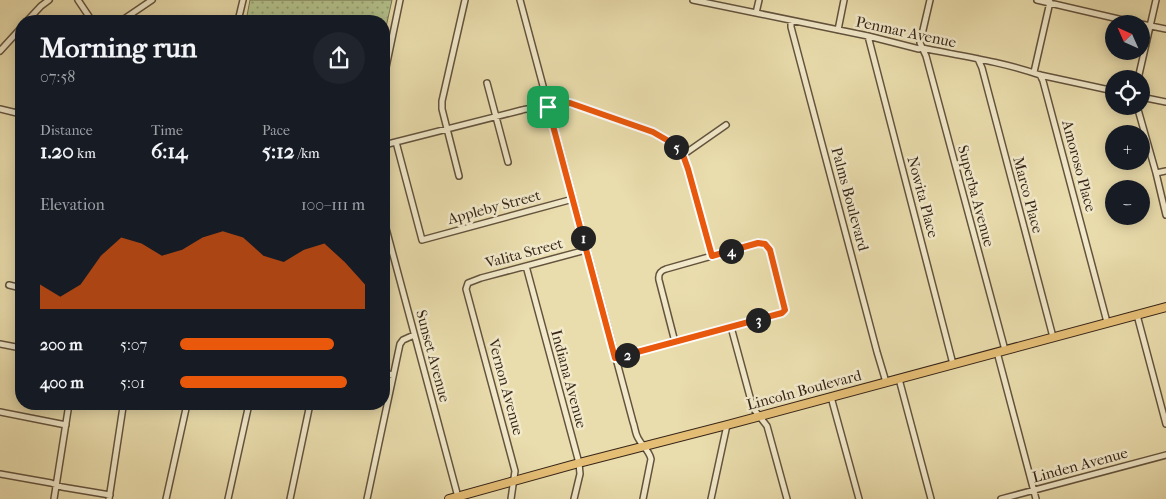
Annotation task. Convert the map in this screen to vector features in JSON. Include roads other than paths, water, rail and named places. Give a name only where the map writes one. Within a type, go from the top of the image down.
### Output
[{"type":"highway","name":"Lincoln Boulevard","points":[[449,499],[1166,307]]},
{"type":"street","points":[[33,15],[49,0]]},
{"type":"street","points":[[78,0],[88,15]]},
{"type":"street","points":[[129,15],[152,0]]},
{"type":"street","points":[[239,15],[243,0]]},
{"type":"street","points":[[390,48],[400,0]]},
{"type":"street","points":[[459,176],[446,129],[442,101],[465,0]]},
{"type":"street","points":[[520,0],[615,358],[638,438],[645,446],[651,459],[643,499]]},
{"type":"street","name":"Penmar Avenue","points":[[693,0],[868,36],[919,49],[978,59],[1105,89]]},
{"type":"street","points":[[756,13],[759,0]]},
{"type":"street","points":[[838,30],[844,0]]},
{"type":"street","points":[[922,48],[920,43],[930,0]]},
{"type":"street","points":[[1036,0],[1105,15]]},
{"type":"street","points":[[1156,0],[1150,26],[1166,29]]},
{"type":"street","points":[[1034,72],[1049,2]]},
{"type":"street","name":"Palms Boulevard","points":[[791,21],[796,46],[886,382]]},
{"type":"street","points":[[0,51],[15,35]]},
{"type":"street","name":"Nowita Place","points":[[868,36],[953,364]]},
{"type":"street","name":"Superba Avenue","points":[[922,48],[926,56],[1001,351],[1036,499]]},
{"type":"street","name":"Marco Place","points":[[978,59],[982,68],[1053,338]]},
{"type":"street","name":"Amoroso Place","points":[[1040,75],[1107,322]]},
{"type":"street","points":[[487,83],[508,162]]},
{"type":"street","points":[[1150,99],[1166,102]]},
{"type":"street","points":[[390,144],[522,110],[570,103],[643,128],[672,143],[683,155],[712,256]]},
{"type":"street","points":[[0,109],[15,113]]},
{"type":"street","points":[[1140,115],[1166,215]]},
{"type":"street","points":[[683,155],[726,125]]},
{"type":"street","name":"Appleby Street","points":[[396,142],[422,240],[573,199]]},
{"type":"street","points":[[1156,173],[1166,171]]},
{"type":"street","points":[[615,358],[675,342],[731,327],[782,313],[785,310],[770,250],[765,244],[758,243],[666,268],[659,273],[661,290],[675,342]]},
{"type":"street","name":"Sunset Avenue","points":[[390,244],[458,497]]},
{"type":"street","name":"Valita Street","points":[[468,283],[480,278],[586,250]]},
{"type":"street","name":"Indiana Avenue","points":[[526,266],[579,463],[580,474],[574,499]]},
{"type":"street","name":"Vernon Avenue","points":[[468,283],[466,289],[516,471],[510,499]]},
{"type":"street","points":[[9,285],[15,286]]},
{"type":"street","points":[[1137,315],[1166,424]]},
{"type":"street","points":[[731,327],[753,408],[767,426],[787,499]]},
{"type":"street","points":[[390,389],[400,344],[403,340],[414,335]]},
{"type":"street","points":[[0,344],[15,347]]},
{"type":"street","points":[[899,379],[931,499]]},
{"type":"street","points":[[831,396],[859,499]]},
{"type":"street","points":[[54,499],[69,410]]},
{"type":"street","points":[[0,474],[51,483],[109,497],[123,410]]},
{"type":"street","points":[[166,499],[186,410]]},
{"type":"street","points":[[228,499],[248,410]]},
{"type":"street","points":[[290,499],[309,410]]},
{"type":"street","points":[[367,499],[386,410]]},
{"type":"street","points":[[0,412],[66,425]]},
{"type":"street","points":[[711,499],[727,425]]},
{"type":"street","name":"Linden Avenue","points":[[1001,499],[1166,455]]}]
